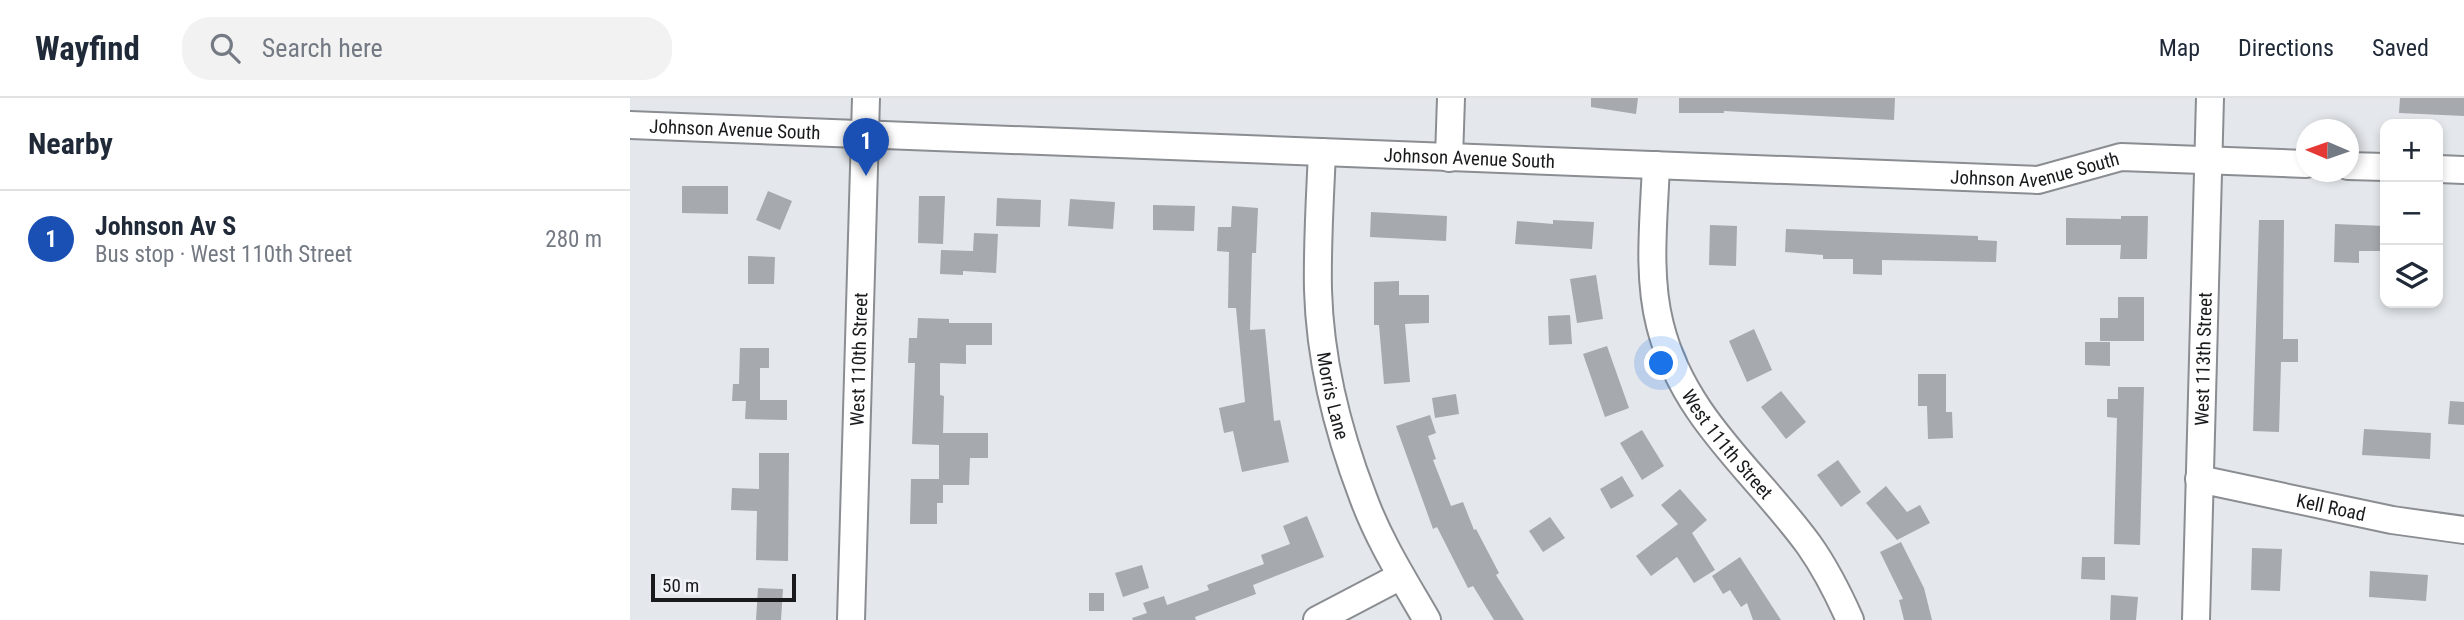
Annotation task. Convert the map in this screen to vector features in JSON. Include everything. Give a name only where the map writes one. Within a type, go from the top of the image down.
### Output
[{"type":"street","name":"West 110th Street","points":[[851,620],[866,98]]},
{"type":"street","points":[[1449,158],[1451,98]]},
{"type":"street","name":"West 113th Street","points":[[2196,620],[2210,98]]},
{"type":"street","name":"Johnson Avenue South","points":[[630,125],[2038,180],[2121,157],[2296,164]]},
{"type":"street","name":"Morris Lane","points":[[1322,152],[1318,293],[1326,364],[1341,433],[1363,499],[1393,563],[1427,620]]},
{"type":"street","name":"West 111th Street","points":[[1656,165],[1653,283],[1660,326],[1675,369],[1696,408],[1808,544],[1833,582],[1850,620]]},
{"type":"street","points":[[2359,166],[2380,167]]},
{"type":"street","points":[[2443,169],[2464,170]]},
{"type":"street","name":"Kell Road","points":[[2199,479],[2392,520],[2464,530]]},
{"type":"street","points":[[1317,620],[1401,576]]},
{"type":"building","points":[[1591,98],[1638,98],[1636,114],[1591,107]]},
{"type":"building","points":[[1679,98],[1895,98],[1894,120],[1724,111],[1679,113]]},
{"type":"building","points":[[2400,98],[2464,98],[2464,116],[2399,113]]},
{"type":"building","points":[[682,186],[728,186],[728,214],[682,213]]},
{"type":"building","points":[[768,191],[792,201],[780,230],[756,220]]},
{"type":"building","points":[[919,196],[945,196],[943,244],[918,243]]},
{"type":"building","points":[[997,198],[1041,200],[1040,227],[996,226]]},
{"type":"building","points":[[1070,199],[1115,202],[1113,229],[1068,226]]},
{"type":"building","points":[[1153,205],[1195,206],[1194,231],[1153,230]]},
{"type":"building","points":[[1232,206],[1258,208],[1256,253],[1252,253],[1250,330],[1265,329],[1274,421],[1280,420],[1289,462],[1242,472],[1233,431],[1224,433],[1219,408],[1245,402],[1236,308],[1228,308],[1229,252],[1217,251],[1218,227],[1231,227]]},
{"type":"building","points":[[1371,212],[1447,216],[1446,241],[1370,237]]},
{"type":"building","points":[[2121,216],[2148,216],[2147,259],[2120,259],[2121,245],[2066,245],[2066,218],[2121,219]]},
{"type":"building","points":[[1553,220],[1594,222],[1592,249],[1515,244],[1517,221],[1553,224]]},
{"type":"building","points":[[2259,220],[2284,220],[2283,339],[2298,339],[2298,362],[2281,362],[2279,432],[2253,431]]},
{"type":"building","points":[[2335,224],[2380,226],[2380,251],[2359,251],[2359,263],[2334,262]]},
{"type":"building","points":[[1710,225],[1737,226],[1736,266],[1709,265]]},
{"type":"building","points":[[1786,229],[1978,236],[1978,240],[1997,241],[1996,262],[1882,260],[1882,275],[1853,274],[1853,259],[1823,259],[1823,255],[1785,252]]},
{"type":"building","points":[[974,233],[998,234],[996,273],[963,271],[963,275],[940,274],[941,250],[973,251]]},
{"type":"building","points":[[748,256],[775,257],[774,284],[748,284]]},
{"type":"building","points":[[1596,275],[1603,319],[1577,323],[1570,279]]},
{"type":"building","points":[[1399,281],[1399,295],[1429,295],[1429,323],[1405,324],[1410,382],[1384,384],[1379,325],[1374,325],[1374,282]]},
{"type":"building","points":[[2118,297],[2144,297],[2144,341],[2100,341],[2100,318],[2118,318]]},
{"type":"building","points":[[1570,315],[1572,344],[1549,345],[1548,316]]},
{"type":"building","points":[[918,318],[949,319],[949,323],[992,323],[992,345],[966,345],[966,364],[940,363],[940,395],[944,396],[943,433],[988,433],[988,458],[970,458],[969,485],[943,485],[943,503],[937,503],[937,524],[910,524],[911,479],[939,479],[939,445],[912,444],[915,363],[908,363],[909,338],[917,338]]},
{"type":"building","points":[[1754,329],[1772,370],[1747,382],[1729,341]]},
{"type":"building","points":[[2085,342],[2110,342],[2110,366],[2085,365]]},
{"type":"building","points":[[1607,346],[1629,408],[1605,417],[1583,354]]},
{"type":"building","points":[[740,348],[769,348],[769,368],[760,368],[760,400],[787,400],[787,420],[745,419],[746,401],[732,401],[733,384],[739,384]]},
{"type":"building","points":[[1918,374],[1946,374],[1946,412],[1952,412],[1953,438],[1928,439],[1927,406],[1918,406]]},
{"type":"building","points":[[2118,387],[2144,387],[2140,545],[2114,544],[2117,418],[2107,417],[2107,399],[2118,399]]},
{"type":"building","points":[[1781,391],[1806,422],[1786,439],[1761,407]]},
{"type":"building","points":[[1456,394],[1459,414],[1435,418],[1432,398]]},
{"type":"building","points":[[2450,401],[2464,402],[2464,425],[2448,424]]},
{"type":"building","points":[[1430,415],[1436,433],[1428,436],[1436,459],[1433,460],[1451,506],[1463,502],[1474,530],[1476,529],[1499,573],[1496,575],[1524,620],[1494,620],[1473,586],[1468,588],[1437,527],[1433,529],[1396,426]]},
{"type":"building","points":[[2364,429],[2431,433],[2430,459],[2362,455]]},
{"type":"building","points":[[1642,430],[1664,466],[1642,480],[1620,443]]},
{"type":"building","points":[[759,453],[789,453],[788,561],[756,560],[757,511],[731,510],[732,488],[759,489]]},
{"type":"building","points":[[1838,460],[1861,492],[1841,507],[1817,475]]},
{"type":"building","points":[[1622,476],[1634,496],[1611,509],[1600,489]]},
{"type":"building","points":[[1886,486],[1907,512],[1920,505],[1930,523],[1897,540],[1866,503]]},
{"type":"building","points":[[1680,489],[1707,520],[1692,533],[1715,570],[1694,583],[1677,557],[1651,576],[1636,556],[1678,524],[1661,505]]},
{"type":"building","points":[[1307,516],[1324,557],[1253,585],[1256,594],[1195,617],[1196,620],[1133,620],[1132,618],[1147,613],[1143,603],[1164,596],[1167,605],[1209,590],[1207,585],[1264,564],[1261,555],[1290,544],[1283,526]]},
{"type":"building","points":[[1550,517],[1565,538],[1543,552],[1529,531]]},
{"type":"building","points":[[1901,542],[1924,588],[1932,620],[1904,620],[1899,600],[1903,599],[1880,552]]},
{"type":"building","points":[[2252,548],[2282,549],[2280,591],[2251,590]]},
{"type":"building","points":[[1740,557],[1781,620],[1753,620],[1747,603],[1741,607],[1730,590],[1723,594],[1712,576]]},
{"type":"building","points":[[2082,557],[2105,557],[2105,580],[2081,579]]},
{"type":"building","points":[[1142,565],[1149,588],[1123,597],[1115,573]]},
{"type":"building","points":[[2370,571],[2428,575],[2426,601],[2369,597]]},
{"type":"building","points":[[758,588],[783,589],[781,620],[756,620]]},
{"type":"building","points":[[1089,593],[1104,593],[1104,611],[1089,611]]},
{"type":"building","points":[[2111,595],[2138,597],[2136,620],[2110,620]]},
{"type":"place","name":"Johnson Av S","points":[[866,176]]}]
